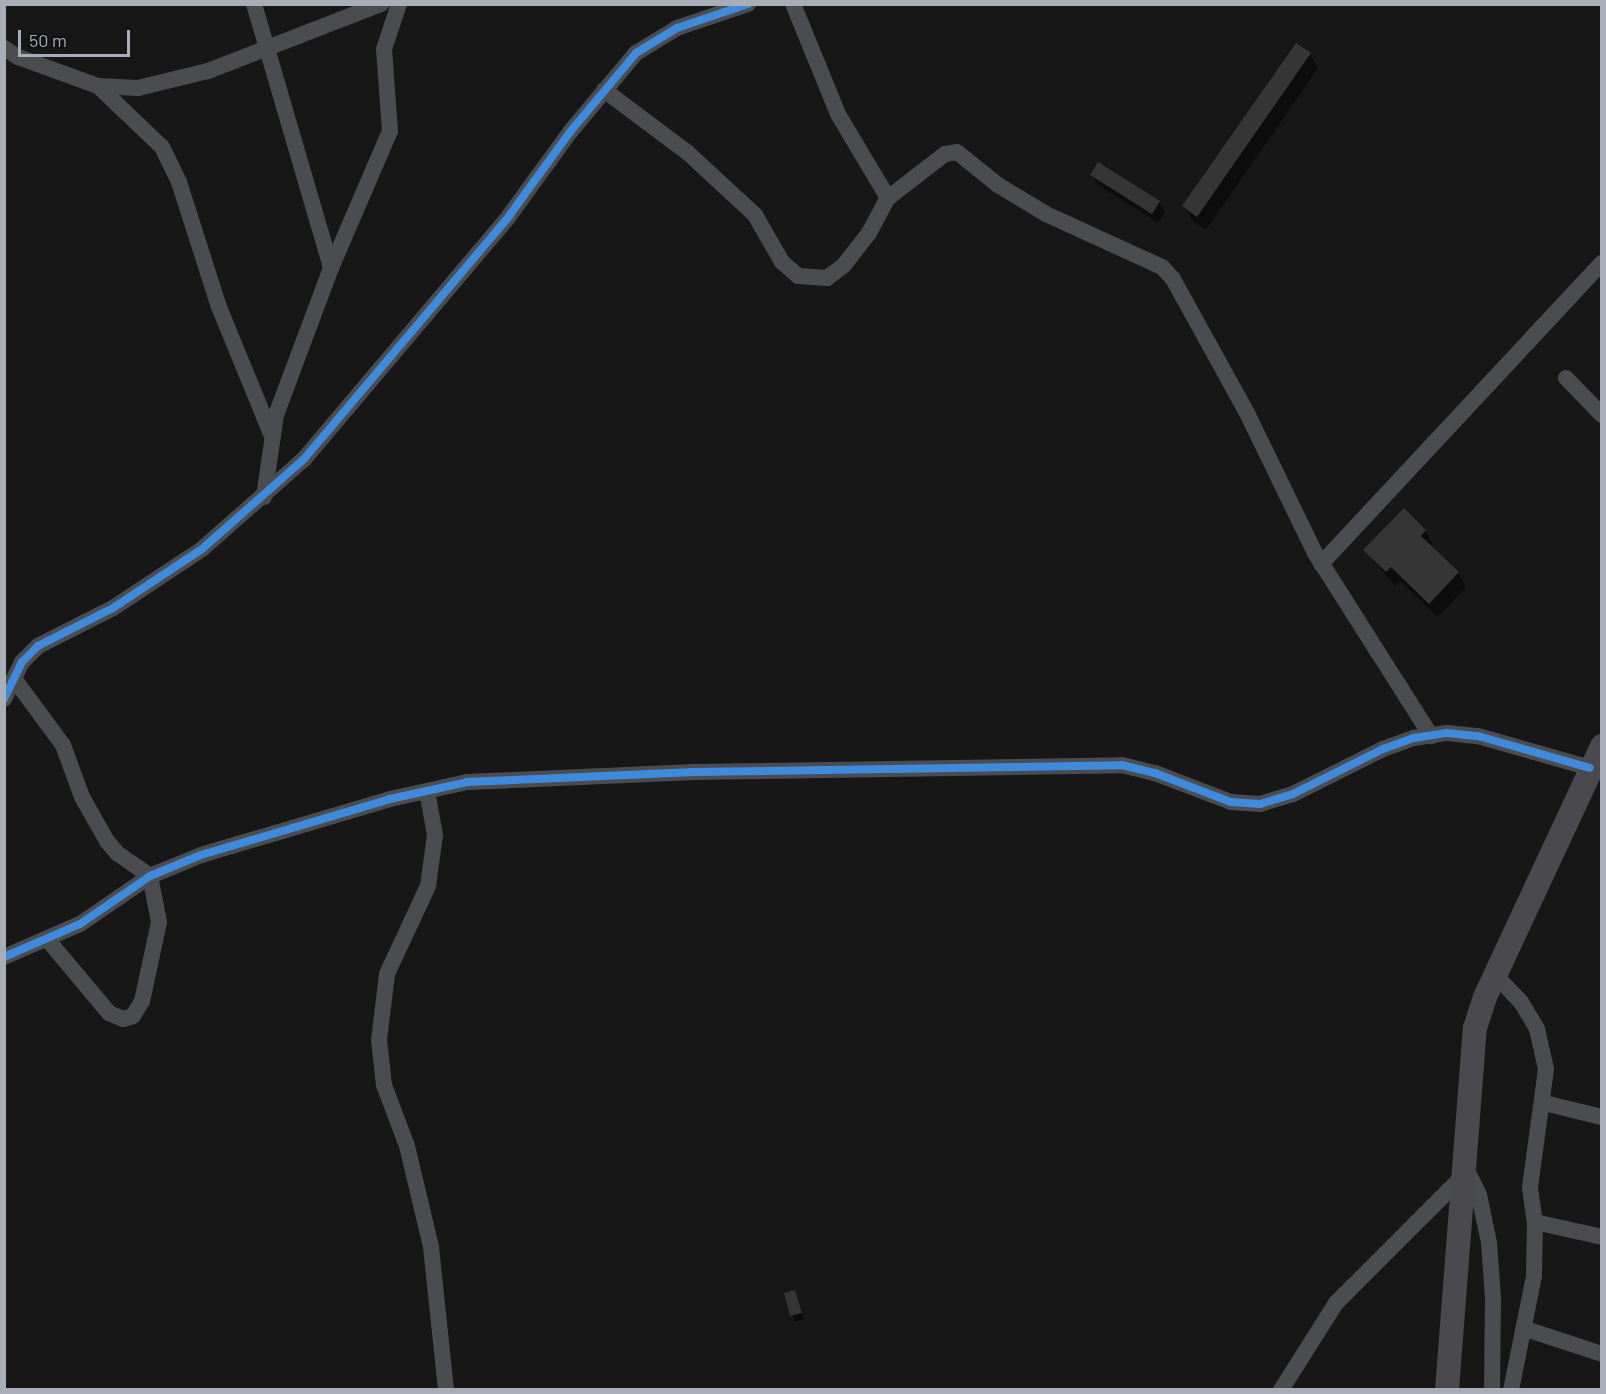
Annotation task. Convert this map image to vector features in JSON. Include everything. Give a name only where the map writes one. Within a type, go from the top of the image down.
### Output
[{"type":"main road","points":[[1447,1389],[1475,1028],[1495,975],[1602,746]]},
{"type":"street","points":[[254,4],[265,51],[331,268]]},
{"type":"street","points":[[4,48],[18,57],[98,86],[138,88],[208,71],[265,51],[381,4]]},
{"type":"street","points":[[264,497],[272,436],[331,268],[390,131],[384,49],[399,4]]},
{"type":"street","points":[[4,699],[22,662],[38,645],[150,584],[202,549],[264,497],[304,459],[509,216],[604,90],[636,53],[677,28],[748,4]]},
{"type":"street","points":[[793,4],[838,114],[888,198]]},
{"type":"street","points":[[98,86],[137,119],[166,156],[179,182],[219,307],[272,436]]},
{"type":"street","points":[[604,90],[687,152],[755,215],[782,262],[798,276],[827,278],[844,265],[869,233],[888,198],[945,154],[957,152],[998,185],[1046,214],[1162,267],[1173,279],[1247,412],[1321,564],[1431,736]]},
{"type":"street","points":[[1321,564],[1602,263]]},
{"type":"street","points":[[1566,378],[1602,415]]},
{"type":"street","points":[[15,680],[63,745],[82,798],[107,841],[117,853],[150,876],[159,922],[142,1001],[133,1016],[123,1019],[109,1013],[47,939]]},
{"type":"street","points":[[4,957],[80,924],[150,876],[222,849],[427,791],[517,778],[1122,765],[1155,772],[1231,802],[1260,804],[1293,795],[1383,748],[1431,736],[1478,736],[1590,768]]},
{"type":"street","points":[[427,791],[435,835],[428,886],[387,974],[379,1040],[384,1085],[407,1146],[431,1247],[446,1389]]},
{"type":"street","points":[[1495,975],[1521,1002],[1537,1029],[1546,1069],[1544,1102],[1533,1151],[1530,1188],[1535,1222],[1534,1276],[1526,1329],[1511,1389]]},
{"type":"street","points":[[1544,1102],[1602,1117]]},
{"type":"street","points":[[1281,1389],[1336,1303],[1463,1169],[1479,1195],[1489,1243],[1493,1298],[1492,1389]]},
{"type":"street","points":[[1535,1222],[1602,1238]]},
{"type":"street","points":[[1526,1329],[1602,1354]]},
{"type":"building","points":[[1296,43],[1311,53],[1197,217],[1182,206]]},
{"type":"building","points":[[1098,162],[1160,201],[1152,214],[1090,175]]},
{"type":"building","points":[[1404,508],[1426,530],[1421,536],[1459,572],[1429,604],[1391,567],[1386,572],[1363,550]]},
{"type":"building","points":[[795,1290],[802,1313],[790,1316],[784,1293]]},
{"type":"cycle path","points":[[4,699],[22,662],[38,646],[113,608],[202,549],[304,459],[509,216],[570,132],[636,53],[677,28],[748,4]]},
{"type":"cycle path","points":[[4,957],[80,924],[150,876],[201,855],[390,799],[467,782],[694,772],[1122,765],[1155,773],[1231,802],[1260,804],[1293,794],[1383,749],[1414,738],[1447,733],[1478,736],[1590,768]]}]
